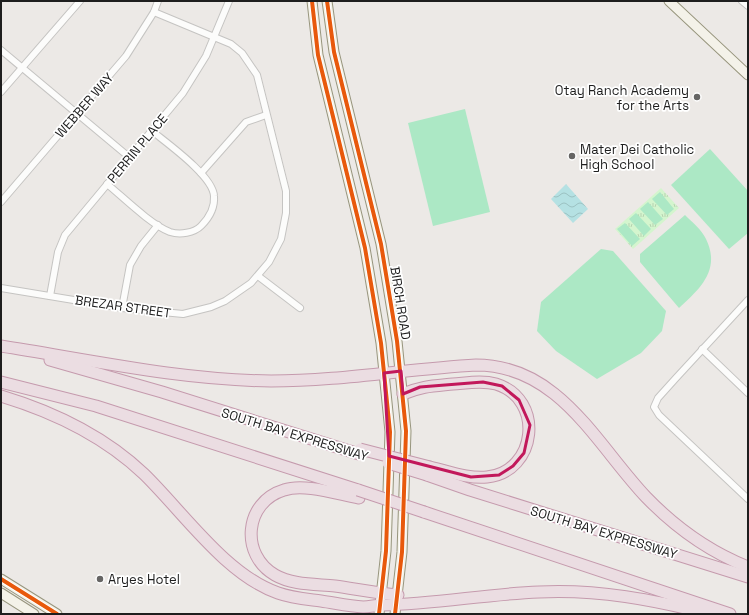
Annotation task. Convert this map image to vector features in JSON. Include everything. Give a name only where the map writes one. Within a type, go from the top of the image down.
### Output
[{"type":"highway","points":[[1,347],[166,373],[228,379],[307,380],[484,365],[514,370],[538,381],[552,391],[568,406],[641,491],[665,515],[709,548],[748,567]]},
{"type":"highway","name":"SOUTH BAY EXPRESSWAY","points":[[1,347],[162,392],[346,450],[360,452],[429,471],[470,490],[748,577]]},
{"type":"highway","points":[[1,382],[96,406],[358,494],[421,511],[730,614]]},
{"type":"highway","points":[[403,394],[420,387],[478,382],[492,383],[506,389],[515,396],[527,414],[530,431],[526,448],[521,458],[507,470],[493,476],[476,478],[429,471]]},
{"type":"highway","points":[[1,396],[71,423],[115,450],[143,473],[233,566],[255,583],[272,591],[296,598],[356,606],[381,604],[397,605],[524,593],[574,591],[646,599],[710,614]]},
{"type":"highway","points":[[358,494],[301,488],[289,488],[278,492],[265,501],[255,514],[251,529],[252,545],[262,564],[279,577],[381,604]]},
{"type":"main road","name":"BIRCH ROAD","points":[[312,1],[318,55],[365,248],[384,373],[390,432],[386,551],[381,604]]},
{"type":"main road","name":"BIRCH ROAD","points":[[326,1],[334,52],[381,244],[401,371],[406,431],[402,552],[397,605]]},
{"type":"main road","points":[[669,1],[748,75]]},
{"type":"main road","points":[[1,579],[56,614]]},
{"type":"main road","points":[[1,593],[34,614]]},
{"type":"street","points":[[1,92],[80,1]]},
{"type":"street","name":"WEBBER WAY","points":[[1,202],[131,49],[154,12],[158,1]]},
{"type":"street","name":"PERRIN PLACE","points":[[50,296],[58,252],[65,235],[152,131],[195,75],[215,37],[229,1]]},
{"type":"street","points":[[742,1],[748,6]]},
{"type":"street","name":"BREZAR STREET","points":[[1,288],[122,308],[180,314],[211,308],[233,297],[258,276],[276,249],[285,222],[287,204],[284,180],[266,115],[261,88],[251,64],[231,44],[154,12]]},
{"type":"street","points":[[1,50],[129,157]]},
{"type":"street","points":[[201,173],[246,122],[266,115]]},
{"type":"street","points":[[107,184],[158,225],[179,234],[199,228],[208,219],[213,210],[214,196],[201,173],[152,131]]},
{"type":"street","points":[[122,308],[130,265],[141,246],[158,225]]},
{"type":"street","points":[[258,276],[300,308]]},
{"type":"street","points":[[748,300],[658,398],[654,406],[659,415],[748,499]]},
{"type":"street","points":[[702,349],[748,393]]},
{"type":"highlighted area","points":[[401,371],[403,394],[420,387],[483,382],[502,386],[519,400],[530,425],[524,453],[513,466],[499,475],[471,477],[389,456],[384,373]]},
{"type":"green space","points":[[465,109],[490,212],[433,226],[408,123]]},
{"type":"green space","points":[[710,149],[748,191],[748,233],[729,249],[671,185]]},
{"type":"green space","points":[[661,188],[679,208],[633,249],[615,229]]},
{"type":"green space","points":[[660,192],[674,209],[667,215],[652,199]]},
{"type":"green space","points":[[648,202],[663,219],[655,225],[640,209]]},
{"type":"green space","points":[[636,213],[651,229],[644,236],[629,219]]},
{"type":"green space","points":[[685,215],[702,232],[710,250],[711,260],[710,269],[701,286],[679,308],[640,262],[640,254]]},
{"type":"green space","points":[[625,223],[640,239],[632,246],[617,229]]},
{"type":"green space","points":[[601,249],[613,251],[666,311],[662,331],[641,353],[597,379],[556,351],[537,331],[541,302]]},
{"type":"water","points":[[566,184],[588,209],[573,223],[551,199]]},
{"type":"cycle path","points":[[312,1],[318,55],[365,248],[381,343],[390,432],[386,551],[379,614]]},
{"type":"cycle path","points":[[327,1],[334,52],[381,244],[397,341],[406,431],[402,552],[395,614]]},
{"type":"cycle path","points":[[1,579],[57,614]]},
{"type":"place","name":"Otay Ranch Academy for the Arts","points":[[697,97]]},
{"type":"place","name":"Mater Dei Catholic High School","points":[[572,156]]},
{"type":"place","name":"Aryes Hotel","points":[[100,579]]}]
